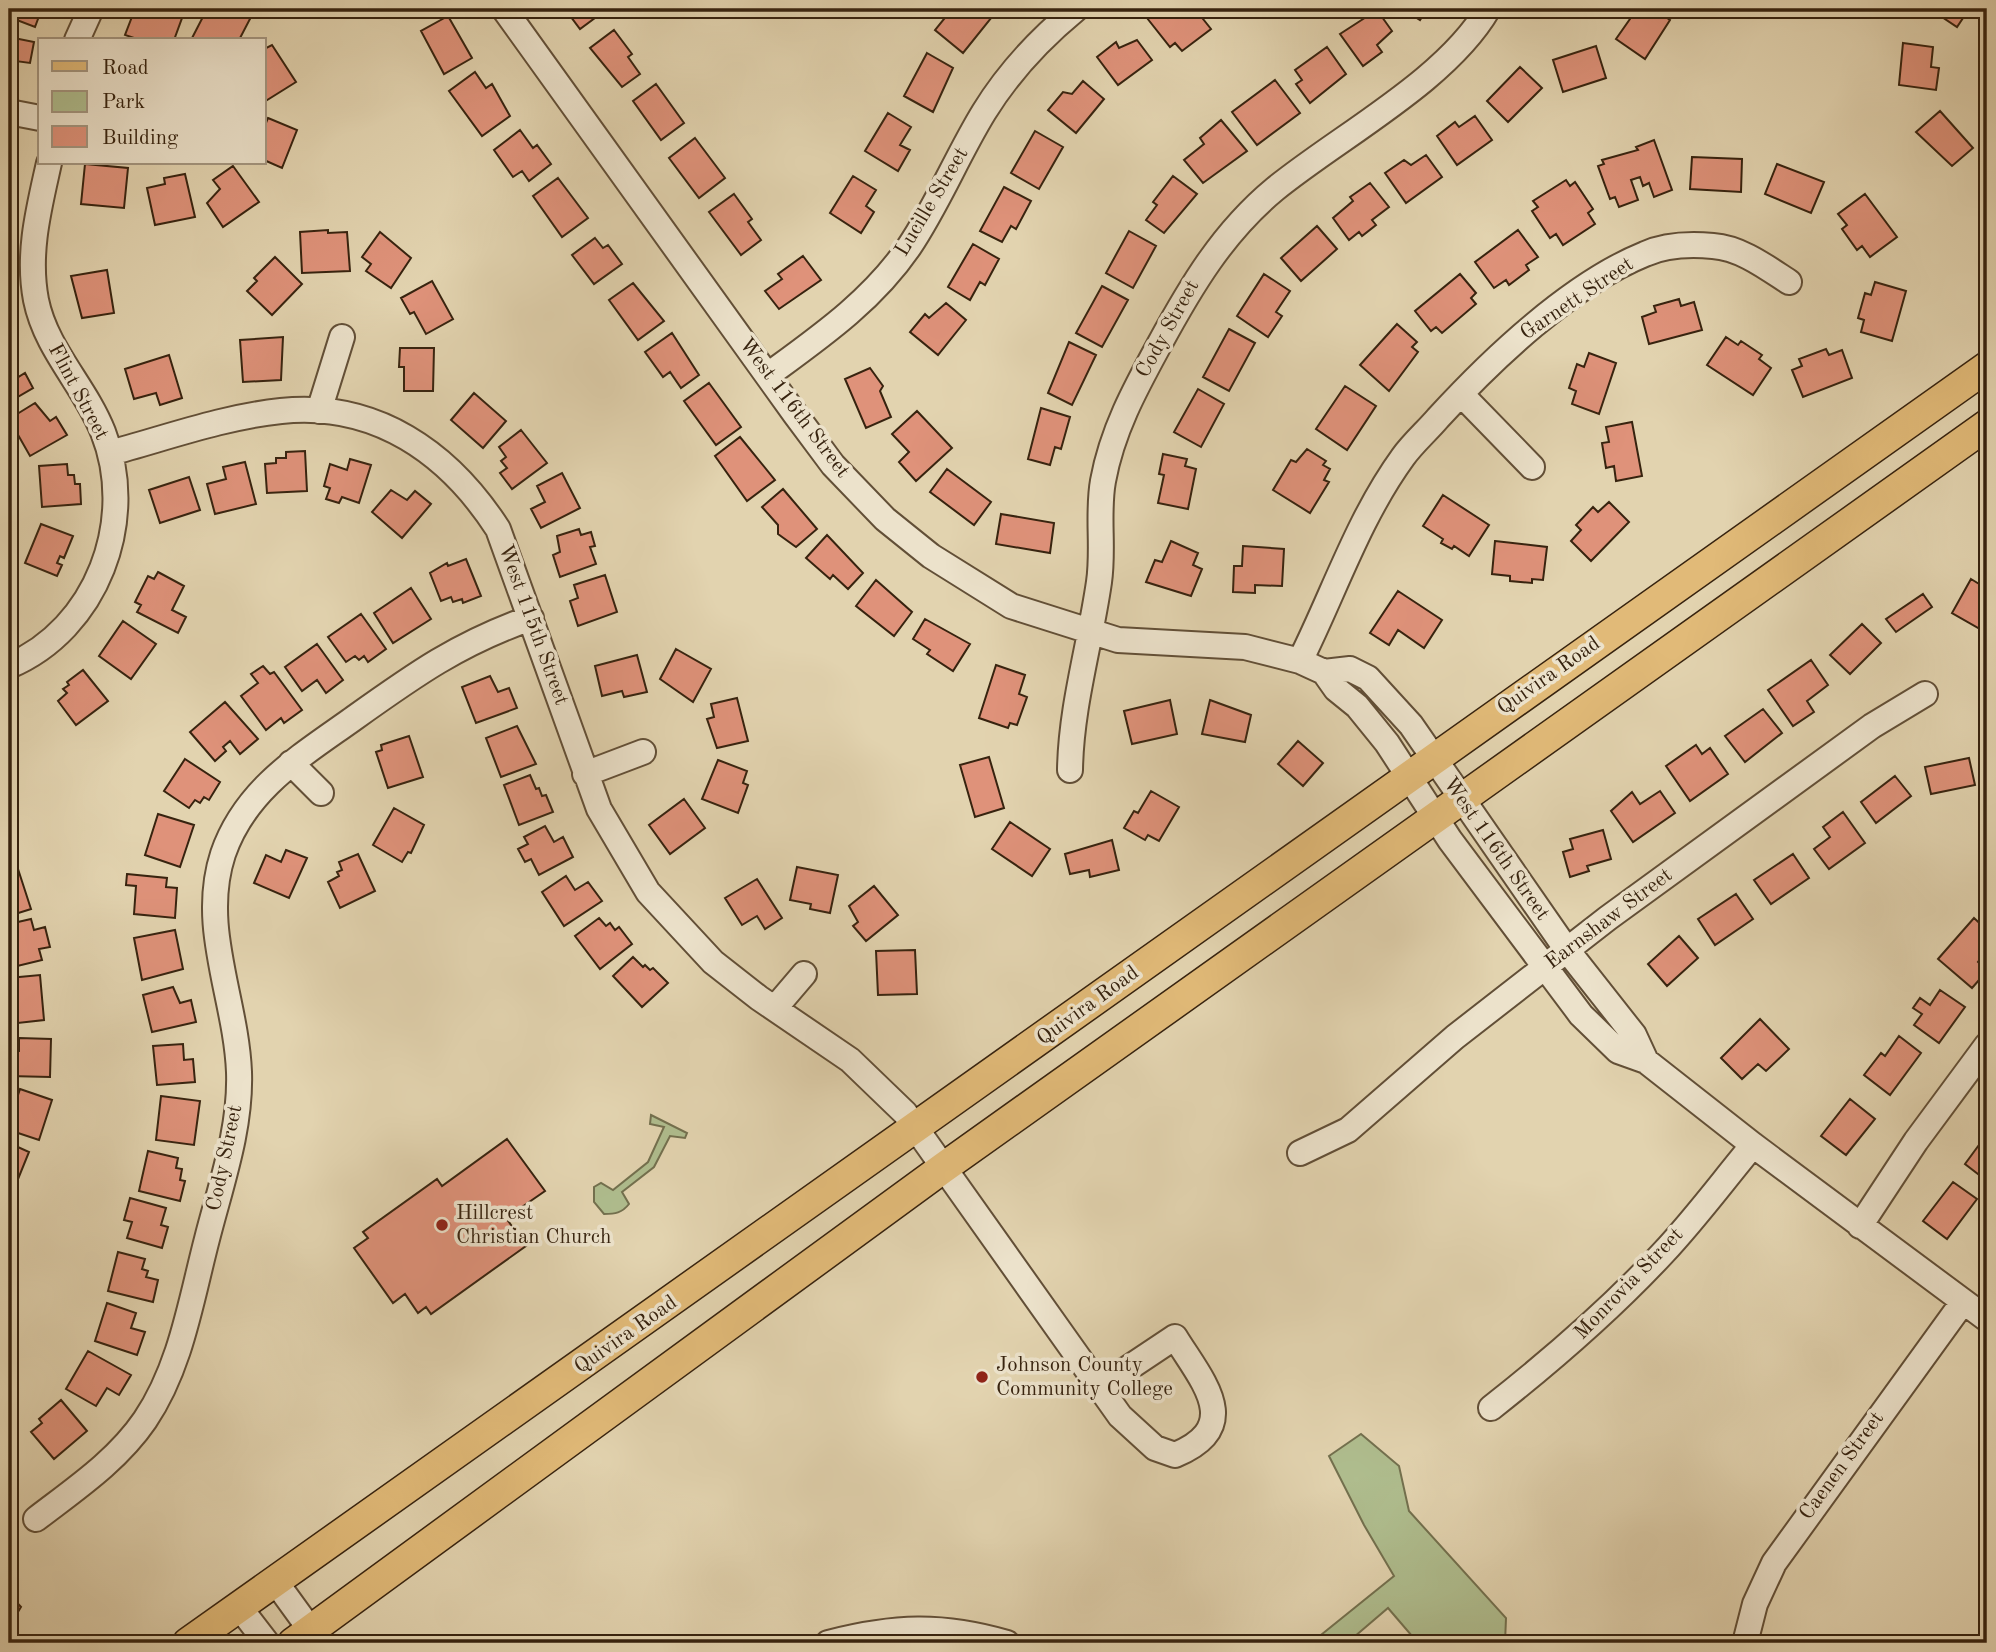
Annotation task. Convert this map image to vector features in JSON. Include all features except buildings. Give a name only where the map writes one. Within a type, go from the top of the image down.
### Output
[{"type":"main road","name":"Quivira Road","points":[[187,1643],[240,1608],[409,1483],[597,1355],[1432,758],[1987,367]]},
{"type":"main road","points":[[308,1639],[943,1168],[1987,425]]},
{"type":"street","points":[[78,38],[91,9]]},
{"type":"street","name":"West 116th Street","points":[[504,9],[833,465],[885,519],[970,583],[1011,606],[1090,633],[1128,640],[1245,647],[1300,661],[1324,672],[1336,689],[1357,706],[1380,734],[1435,817],[1581,1015],[1618,1051],[1646,1061],[1752,1145],[1987,1319]]},
{"type":"street","name":"Lucille Street","points":[[768,375],[858,306],[884,278],[926,219],[984,112],[1004,83],[1055,26],[1076,9]]},
{"type":"street","name":"Cody Street","points":[[1070,770],[1075,709],[1099,580],[1100,505],[1111,447],[1133,392],[1192,284],[1219,244],[1251,209],[1439,67],[1473,35],[1488,9]]},
{"type":"street","points":[[9,112],[38,118]]},
{"type":"street","name":"Flint Street","points":[[9,666],[30,655],[60,631],[95,585],[114,529],[116,490],[110,453],[96,416],[49,338],[37,302],[33,244],[49,164]]},
{"type":"street","name":"Garnett Street","points":[[1300,661],[1370,510],[1404,457],[1494,357],[1618,267],[1647,253],[1682,245],[1715,246],[1749,257],[1789,282]]},
{"type":"street","points":[[319,411],[342,337]]},
{"type":"street","points":[[1461,394],[1532,467]]},
{"type":"street","name":"West 115th Street","points":[[110,453],[243,417],[281,411],[319,411],[350,415],[387,427],[421,445],[465,482],[498,529],[585,774],[617,843],[648,892],[713,962],[850,1060],[916,1128],[1120,1416],[1155,1448],[1175,1455],[1203,1440],[1210,1429],[1213,1400],[1175,1337],[1100,1387]]},
{"type":"street","name":"Cody Street","points":[[36,1519],[90,1478],[131,1438],[156,1402],[174,1362],[233,1139],[238,1095],[235,1028],[215,930],[218,873],[230,836],[250,803],[291,763],[443,656],[486,634],[531,618]]},
{"type":"street","name":"West 116th Street","points":[[1324,672],[1350,669],[1368,678],[1391,701],[1567,950],[1633,1035],[1646,1061]]},
{"type":"street","name":"Earnshaw Street","points":[[1300,1153],[1348,1130],[1455,1037],[1567,950],[1861,734],[1925,694]]},
{"type":"street","points":[[585,774],[643,752]]},
{"type":"street","points":[[291,763],[321,793]]},
{"type":"street","points":[[775,1008],[804,974]]},
{"type":"street","points":[[1860,1226],[1916,1141],[1987,1045]]},
{"type":"street","name":"Monrovia Street","points":[[1491,1408],[1554,1358],[1610,1308],[1664,1251],[1752,1145]]},
{"type":"street","name":"Caenen Street","points":[[1745,1643],[1755,1604],[1774,1563],[1963,1302]]},
{"type":"street","points":[[275,1581],[308,1639]]},
{"type":"street","points":[[240,1608],[267,1643]]},
{"type":"street","points":[[828,1643],[874,1632],[923,1628],[971,1633],[1007,1643]]},
{"type":"green space","points":[[651,1115],[687,1133],[685,1138],[670,1136],[654,1167],[622,1192],[629,1204],[618,1212],[604,1214],[594,1202],[594,1187],[601,1183],[613,1190],[648,1162],[664,1127],[650,1124]]},
{"type":"green space","points":[[1361,1434],[1399,1466],[1409,1511],[1506,1618],[1505,1643],[1418,1643],[1388,1608],[1347,1643],[1311,1643],[1394,1576],[1329,1456]]},
{"type":"place","name":"Hillcrest Christian Church","points":[[442,1225]]},
{"type":"place","name":"Johnson County Community College","points":[[982,1377]]}]
